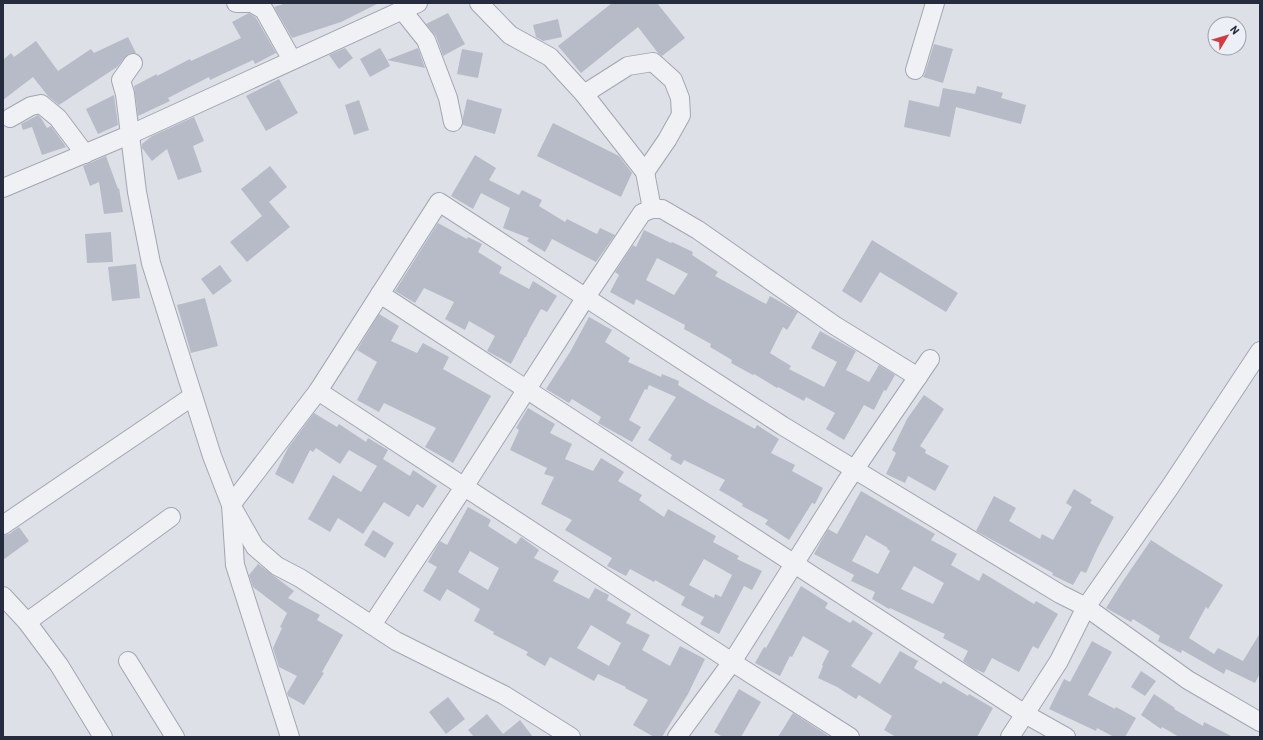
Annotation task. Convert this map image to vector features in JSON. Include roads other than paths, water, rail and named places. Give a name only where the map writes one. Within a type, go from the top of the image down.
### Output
[{"type":"street","points":[[236,3],[248,3]]},
{"type":"street","points":[[252,3],[264,10],[292,60]]},
{"type":"street","points":[[479,3],[510,35],[550,57],[584,94],[645,172],[652,209]]},
{"type":"street","points":[[915,70],[936,3]]},
{"type":"street","points":[[3,188],[129,135],[292,60],[399,8],[426,40],[448,98],[454,122]]},
{"type":"street","points":[[584,94],[628,66],[653,62],[673,80],[680,98],[681,115],[667,140],[645,172]]},
{"type":"street","points":[[133,63],[122,80],[137,192],[151,263],[212,456],[231,505],[255,547],[277,566],[300,578],[396,641],[504,695],[571,737]]},
{"type":"street","points":[[10,118],[31,106],[42,104],[58,118],[84,154]]},
{"type":"street","points":[[290,737],[235,564],[231,505],[318,391],[439,202],[783,426],[1060,594],[1086,607],[1188,680],[1260,722]]},
{"type":"street","points":[[372,625],[464,487],[642,213],[652,209],[662,209],[698,230],[834,325],[918,377]]},
{"type":"street","points":[[380,294],[1025,714],[1066,737]]},
{"type":"street","points":[[1010,737],[1059,661],[1086,607],[1170,488],[1260,351]]},
{"type":"street","points":[[677,737],[732,662],[794,563],[930,359]]},
{"type":"street","points":[[318,391],[732,662],[850,737]]},
{"type":"street","points":[[3,525],[193,396]]},
{"type":"street","points":[[27,622],[171,517]]},
{"type":"street","points":[[3,596],[27,622],[59,665],[103,737]]},
{"type":"street","points":[[128,661],[175,737]]}]
